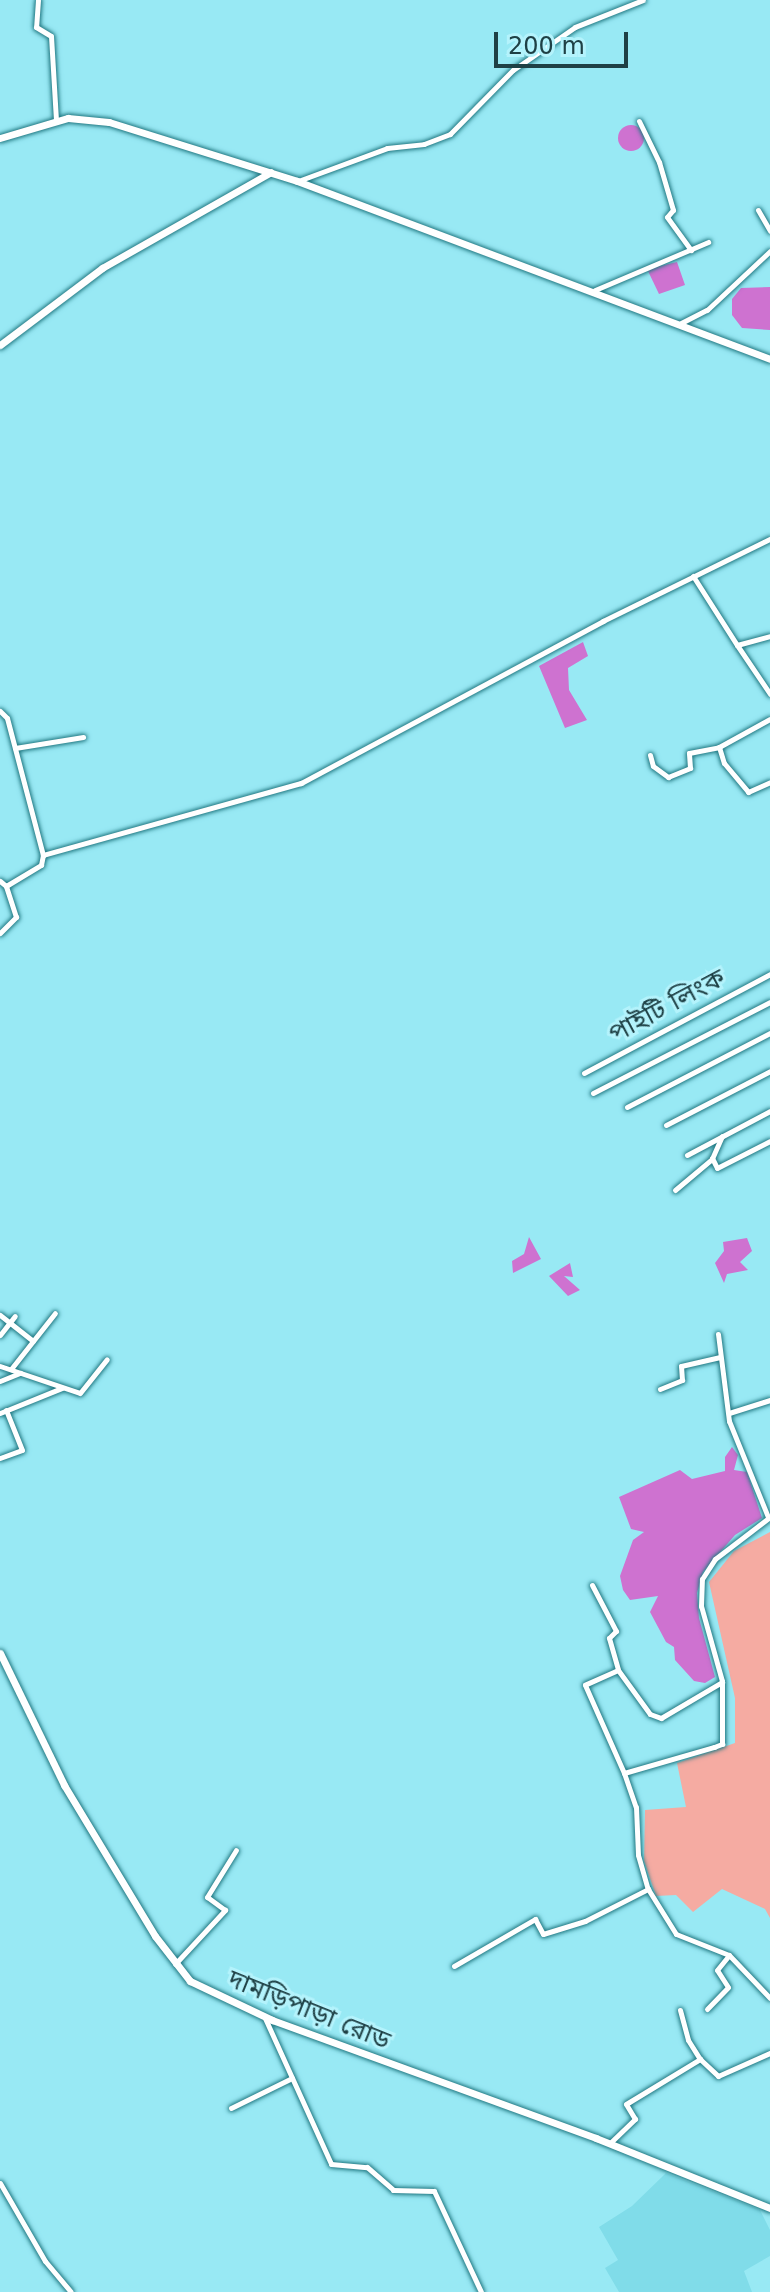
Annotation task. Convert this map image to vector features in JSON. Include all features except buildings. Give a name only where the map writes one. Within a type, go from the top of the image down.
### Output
[{"type":"main road","points":[[0,138],[56,121],[86,117],[109,122],[297,181],[595,290],[770,359]]},
{"type":"main road","points":[[0,345],[102,268],[271,172]]},
{"type":"main road","name":"দামড়িপাড়া রোড","points":[[0,1653],[64,1785],[174,1965],[203,1988],[264,2016],[610,2143],[770,2208]]},
{"type":"street","points":[[38,0],[36,27],[51,36],[56,121]]},
{"type":"street","points":[[297,181],[387,148],[424,144],[450,134],[513,70],[575,27],[643,0]]},
{"type":"street","points":[[639,121],[659,162],[673,210],[667,217],[691,250]]},
{"type":"street","points":[[758,210],[770,231]]},
{"type":"street","points":[[595,290],[708,242]]},
{"type":"street","points":[[681,323],[707,310],[770,251]]},
{"type":"street","points":[[43,855],[301,783],[693,576],[770,539]]},
{"type":"street","points":[[693,576],[770,694]]},
{"type":"street","points":[[737,645],[770,636]]},
{"type":"street","points":[[0,711],[7,718],[43,855],[41,865],[6,886]]},
{"type":"street","points":[[650,755],[653,766],[668,777],[690,768],[689,753],[719,747],[770,719]]},
{"type":"street","points":[[15,748],[83,737]]},
{"type":"street","points":[[719,747],[724,763],[748,792],[770,782]]},
{"type":"street","points":[[0,881],[6,886],[16,917],[0,933]]},
{"type":"street","name":"পাইটি লিংক","points":[[584,1073],[770,974]]},
{"type":"street","points":[[593,1093],[770,1002]]},
{"type":"street","points":[[627,1107],[770,1033]]},
{"type":"street","points":[[666,1125],[770,1071]]},
{"type":"street","points":[[687,1155],[770,1111]]},
{"type":"street","points":[[675,1190],[712,1158],[722,1136]]},
{"type":"street","points":[[712,1158],[717,1168],[770,1141]]},
{"type":"street","points":[[11,1369],[55,1313]]},
{"type":"street","points":[[0,1315],[33,1341]]},
{"type":"street","points":[[0,1335],[15,1316]]},
{"type":"street","points":[[624,1773],[722,1744],[722,1682],[701,1606],[702,1579],[715,1559],[769,1517],[729,1413],[718,1334]]},
{"type":"street","points":[[660,1389],[682,1380],[681,1366],[719,1357]]},
{"type":"street","points":[[0,1366],[80,1393],[107,1359]]},
{"type":"street","points":[[0,1381],[20,1373]]},
{"type":"street","points":[[0,1458],[22,1450],[3,1412],[64,1388]]},
{"type":"street","points":[[729,1413],[770,1400]]},
{"type":"street","points":[[592,1585],[616,1631],[609,1638],[618,1670],[650,1714],[661,1718],[722,1682]]},
{"type":"street","points":[[618,1670],[585,1685],[636,1807],[638,1855],[648,1889],[676,1934],[729,1955],[770,1998]]},
{"type":"street","points":[[174,1965],[225,1910],[207,1897],[236,1850]]},
{"type":"street","points":[[454,1966],[524,1923],[535,1919],[543,1934],[585,1921],[648,1889]]},
{"type":"street","points":[[707,2009],[728,1987],[717,1970],[729,1955]]},
{"type":"street","points":[[680,2010],[688,2040],[700,2059],[718,2076],[770,2053]]},
{"type":"street","points":[[264,2016],[331,2164],[367,2167],[393,2190],[434,2191],[481,2292]]},
{"type":"street","points":[[610,2143],[635,2119],[626,2104],[700,2059]]},
{"type":"street","points":[[231,2108],[292,2078]]},
{"type":"street","points":[[0,2183],[45,2261],[71,2292]]},
{"type":"shaded area","points":[[631,125],[640,129],[644,138],[640,147],[631,151],[622,147],[618,138],[622,129]]},
{"type":"shaded area","points":[[677,262],[685,285],[659,294],[647,269]]},
{"type":"shaded area","points":[[770,287],[770,330],[742,328],[732,315],[732,299],[741,288]]},
{"type":"shaded area","points":[[583,642],[588,656],[568,668],[569,690],[587,720],[565,728],[539,666]]},
{"type":"shaded area","points":[[529,1237],[541,1259],[513,1273],[512,1261],[524,1254]]},
{"type":"shaded area","points":[[747,1238],[752,1251],[740,1262],[748,1270],[727,1274],[724,1283],[715,1263],[724,1251],[723,1242]]},
{"type":"shaded area","points":[[570,1263],[573,1277],[564,1276],[580,1290],[568,1296],[549,1276]]},
{"type":"shaded area","points":[[732,1447],[738,1455],[734,1470],[747,1472],[762,1518],[735,1535],[703,1572],[697,1593],[699,1618],[715,1677],[705,1683],[694,1681],[675,1660],[674,1647],[666,1642],[650,1612],[658,1596],[630,1600],[623,1590],[620,1576],[633,1540],[644,1532],[631,1529],[619,1497],[680,1470],[692,1479],[725,1471],[725,1457]]},
{"type":"shaded area","points":[[770,1532],[770,1918],[765,1909],[722,1889],[693,1912],[676,1895],[656,1896],[644,1861],[645,1810],[686,1807],[677,1763],[735,1743],[735,1698],[709,1582],[734,1551]]},
{"type":"shaded area","points":[[666,2173],[760,2210],[770,2230],[770,2256],[744,2271],[752,2292],[619,2292],[605,2268],[618,2260],[599,2227],[632,2206]]}]
